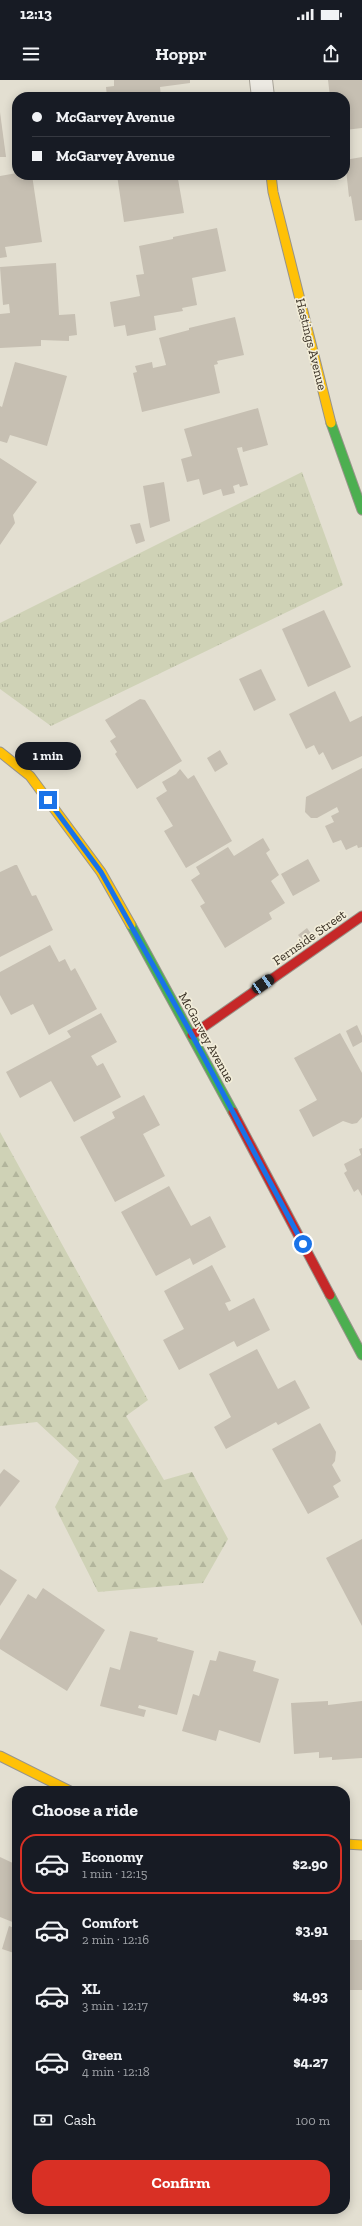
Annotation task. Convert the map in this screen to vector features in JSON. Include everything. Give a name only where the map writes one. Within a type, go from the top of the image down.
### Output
[{"type":"street","points":[[261,80],[262,92]]},
{"type":"street","name":"Hastings Avenue","points":[[272,180],[273,192],[335,437],[362,510]]},
{"type":"street","name":"McGarvey Avenue","points":[[0,752],[30,776],[101,872],[192,1035],[362,1355]]},
{"type":"street","name":"Fernside Street","points":[[192,1035],[362,916]]},
{"type":"street","points":[[0,1756],[60,1786]]},
{"type":"street","points":[[350,1844],[362,1845]]},
{"type":"green space","points":[[302,472],[343,585],[51,726],[0,689],[0,623]]},
{"type":"green space","points":[[0,1132],[148,1400],[126,1416],[164,1480],[192,1472],[228,1539],[203,1583],[98,1592],[55,1507],[79,1461],[37,1422],[0,1426]]},
{"type":"building","points":[[114,80],[190,80],[190,83],[160,87],[160,92],[106,92],[106,87],[114,86]]},
{"type":"building","points":[[328,80],[362,80],[362,128],[350,129],[350,92],[329,92]]},
{"type":"building","points":[[0,112],[6,157],[0,157]]},
{"type":"building","points":[[362,157],[362,220],[355,221],[351,196],[349,197],[347,180],[350,180],[350,159]]},
{"type":"building","points":[[12,174],[12,180],[33,180],[42,242],[5,247],[7,257],[0,258],[0,176]]},
{"type":"building","points":[[118,180],[178,180],[184,213],[124,222]]},
{"type":"building","points":[[217,228],[226,271],[192,278],[197,305],[182,308],[183,311],[154,316],[156,330],[127,336],[125,325],[114,327],[110,302],[140,296],[136,275],[144,274],[139,246]]},
{"type":"building","points":[[56,263],[59,315],[75,314],[77,335],[69,336],[69,341],[41,340],[41,346],[0,348],[0,314],[10,313],[9,304],[3,305],[0,267]]},
{"type":"building","points":[[235,317],[244,355],[217,361],[218,364],[214,365],[220,393],[142,412],[133,373],[137,372],[135,366],[152,362],[153,368],[166,365],[159,338],[189,330],[189,328]]},
{"type":"building","points":[[15,362],[67,376],[47,446],[10,435],[7,443],[0,441],[0,406],[2,407]]},
{"type":"building","points":[[258,408],[268,445],[243,452],[242,447],[237,448],[248,485],[240,487],[239,484],[233,486],[235,493],[223,496],[221,489],[203,495],[199,479],[187,482],[181,459],[192,456],[184,429]]},
{"type":"building","points":[[0,458],[37,482],[13,515],[15,523],[0,545]]},
{"type":"building","points":[[164,482],[170,521],[150,528],[143,486]]},
{"type":"building","points":[[140,523],[145,541],[136,544],[130,525]]},
{"type":"building","points":[[324,610],[351,667],[308,687],[282,629]]},
{"type":"building","points":[[261,669],[276,700],[254,711],[239,679]]},
{"type":"building","points":[[335,691],[350,722],[362,716],[362,756],[332,770],[323,752],[319,755],[314,745],[306,749],[289,714]]},
{"type":"building","points":[[140,699],[145,700],[182,761],[137,789],[115,754],[117,752],[110,741],[116,737],[105,720]]},
{"type":"building","points":[[220,750],[228,764],[215,772],[207,758]]},
{"type":"building","points":[[362,768],[362,847],[358,848],[357,845],[346,850],[341,840],[333,843],[325,826],[334,822],[331,816],[339,812],[337,807],[317,818],[311,818],[305,812],[306,797]]},
{"type":"building","points":[[180,769],[188,779],[194,775],[232,841],[186,868],[164,831],[173,826],[156,798],[167,791],[162,782],[176,774]]},
{"type":"building","points":[[263,838],[270,850],[266,853],[279,875],[271,881],[285,903],[269,913],[272,919],[225,948],[200,906],[205,903],[191,880],[200,874],[196,867],[228,847],[234,856]]},
{"type":"building","points":[[308,859],[320,881],[293,896],[281,874]]},
{"type":"building","points":[[17,865],[32,896],[36,895],[53,930],[0,957],[0,872]]},
{"type":"building","points":[[307,928],[312,935],[304,942],[298,935]]},
{"type":"building","points":[[50,945],[59,962],[65,959],[71,971],[75,968],[97,1009],[49,1035],[33,1004],[11,1015],[0,995],[0,972]]},
{"type":"building","points":[[101,1013],[117,1042],[91,1056],[97,1066],[103,1063],[121,1097],[74,1122],[51,1081],[20,1098],[6,1072],[71,1037],[67,1031]]},
{"type":"building","points":[[357,1025],[362,1036],[362,1042],[353,1047],[346,1031]]},
{"type":"building","points":[[340,1033],[362,1073],[362,1117],[357,1123],[352,1124],[343,1121],[313,1137],[299,1110],[317,1100],[294,1058]]},
{"type":"building","points":[[144,1095],[160,1125],[143,1134],[165,1176],[115,1202],[80,1137],[115,1118],[112,1112]]},
{"type":"building","points":[[362,1148],[362,1196],[358,1189],[354,1192],[344,1173],[347,1171],[344,1164],[361,1155],[359,1149]]},
{"type":"building","points":[[169,1186],[191,1226],[210,1216],[226,1247],[193,1265],[190,1258],[156,1276],[121,1212]]},
{"type":"building","points":[[212,1265],[231,1301],[225,1303],[229,1311],[254,1298],[270,1330],[237,1347],[234,1341],[179,1370],[163,1340],[184,1329],[164,1291]]},
{"type":"building","points":[[257,1349],[278,1389],[295,1380],[310,1408],[278,1425],[276,1422],[226,1449],[214,1427],[231,1417],[209,1374]]},
{"type":"building","points":[[320,1423],[336,1452],[335,1461],[332,1465],[341,1481],[333,1486],[339,1497],[308,1514],[272,1449]]},
{"type":"building","points":[[4,1469],[20,1481],[0,1507],[0,1474]]},
{"type":"building","points":[[362,1539],[362,1626],[326,1558]]},
{"type":"building","points":[[0,1569],[17,1580],[0,1606]]},
{"type":"building","points":[[43,1588],[105,1630],[67,1691],[0,1649],[0,1640],[28,1594],[36,1599]]},
{"type":"building","points":[[130,1631],[158,1638],[157,1641],[194,1651],[177,1715],[139,1705],[138,1708],[146,1710],[144,1717],[100,1706],[110,1667],[120,1670]]},
{"type":"building","points":[[219,1651],[256,1661],[253,1671],[279,1679],[260,1743],[219,1730],[216,1741],[182,1731],[193,1694],[199,1696],[210,1660],[216,1661]]},
{"type":"building","points":[[328,1701],[328,1705],[362,1701],[362,1758],[332,1760],[332,1757],[319,1758],[319,1752],[294,1754],[291,1703]]},
{"type":"building","points":[[0,1857],[12,1863],[12,1922],[0,1917]]},
{"type":"building","points":[[9,1926],[12,1927],[12,1952],[2,1949]]},
{"type":"building","points":[[350,1940],[362,1940],[362,1990],[350,1990]]},
{"type":"traffic: fast","points":[[331,423],[362,510]]},
{"type":"traffic: fast","points":[[131,925],[233,1112]]},
{"type":"traffic: fast","points":[[330,1295],[362,1355]]},
{"type":"traffic: slow","points":[[272,180],[273,192],[331,423]]},
{"type":"traffic: slow","points":[[0,752],[30,776],[101,872],[131,925]]},
{"type":"traffic: slow","points":[[0,1756],[60,1786]]},
{"type":"traffic: slow","points":[[350,1844],[362,1845]]},
{"type":"traffic: jam","points":[[192,1035],[362,916]]},
{"type":"traffic: jam","points":[[233,1112],[330,1295]]},
{"type":"route","points":[[48,800],[101,872],[192,1035],[303,1244]]}]
